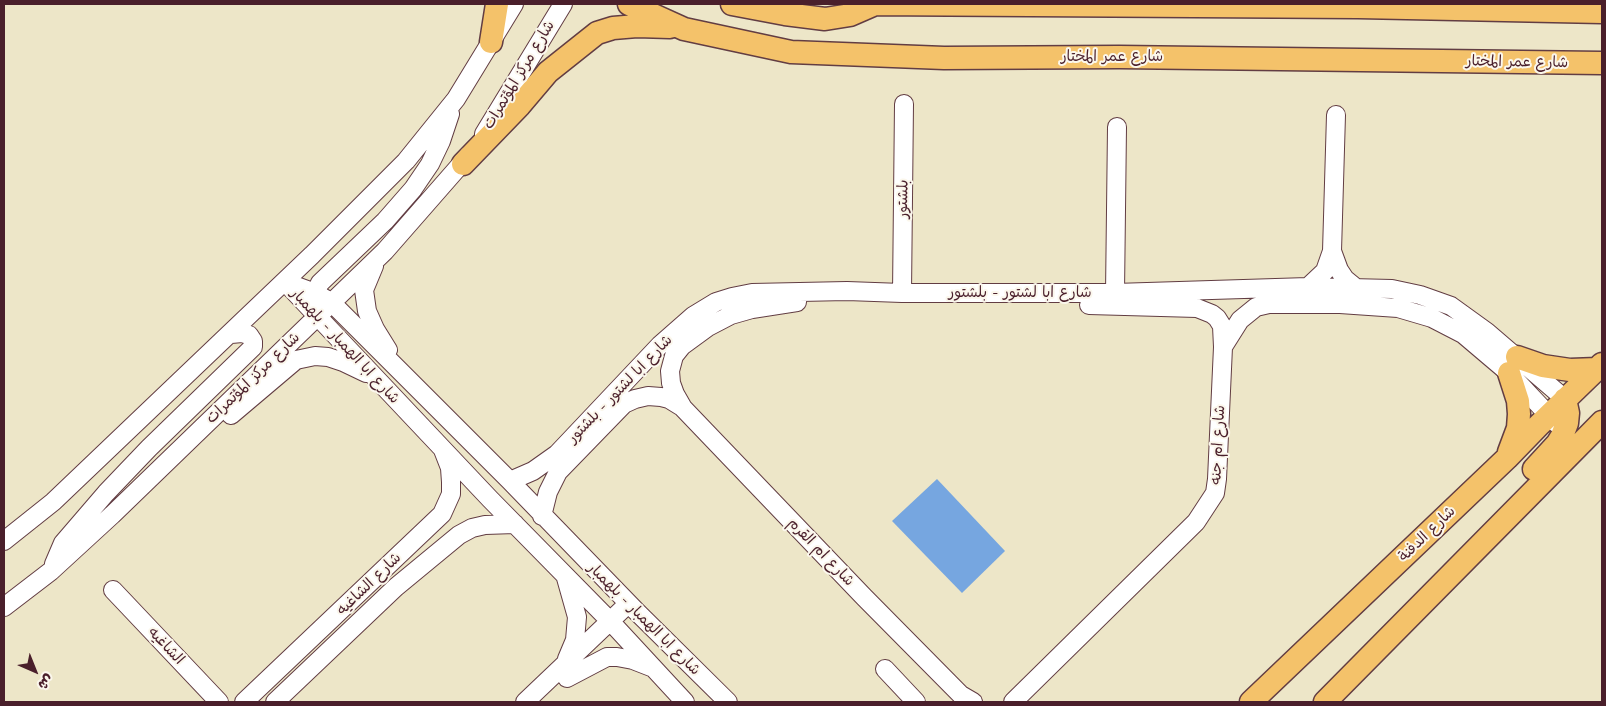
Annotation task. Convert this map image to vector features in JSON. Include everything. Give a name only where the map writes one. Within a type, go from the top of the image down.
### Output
[{"type":"main road","points":[[491,42],[497,4]]},
{"type":"main road","name":"شارع عمر المختار","points":[[629,4],[684,29],[791,52],[944,58],[1119,57],[1602,63]]},
{"type":"main road","points":[[732,4],[825,19],[850,15],[870,4],[1361,6],[1602,12]]},
{"type":"main road","points":[[463,164],[520,105],[548,72],[597,33],[612,28],[637,26],[662,26],[684,29]]},
{"type":"main road","points":[[1507,458],[1518,428],[1519,414],[1513,365],[1542,366],[1570,370],[1600,367]]},
{"type":"main road","name":"شارع الدفنة","points":[[1252,702],[1507,458],[1557,422],[1565,399],[1600,367]]},
{"type":"main road","points":[[1342,685],[1346,672],[1365,646],[1558,444],[1557,422]]},
{"type":"main road","points":[[1324,702],[1597,428]]},
{"type":"street","points":[[4,541],[53,502],[231,334],[406,161],[456,99],[514,4]]},
{"type":"street","name":"شارع مركز المؤتمرات","points":[[4,607],[50,571],[112,515],[385,251],[463,164],[485,132],[563,4]]},
{"type":"street","points":[[317,316],[314,293],[320,283],[385,221],[414,189],[430,164],[441,141],[456,99]]},
{"type":"street","name":"بلشتور","points":[[902,293],[904,104]]},
{"type":"street","points":[[1308,287],[1325,271],[1332,251],[1336,115]]},
{"type":"street","points":[[1115,293],[1117,126]]},
{"type":"street","points":[[385,251],[374,266],[364,290],[367,311],[388,350],[393,364]]},
{"type":"street","points":[[1332,251],[1339,270],[1356,288]]},
{"type":"street","name":"شارع ابا الهمبار - بلهمبار","points":[[285,282],[331,302],[510,481],[632,608],[728,702]]},
{"type":"street","name":"شارع ابا الهمبار - بلهمبار","points":[[285,282],[515,524],[614,625],[685,702]]},
{"type":"street","name":"شارع ابا لشتور - بلشتور","points":[[510,481],[533,471],[557,454],[660,344],[693,316],[716,302],[752,293],[847,291],[902,293],[1115,293],[1308,287],[1392,290],[1420,295],[1451,306],[1513,365],[1557,422]]},
{"type":"street","name":"شارع ام القرم","points":[[683,408],[671,383],[670,370],[674,356],[682,346],[708,327],[731,315],[752,309],[829,298],[847,291]]},
{"type":"street","name":"شارع ام جنه","points":[[1010,702],[1196,522],[1208,506],[1215,493],[1217,479],[1223,347],[1222,326],[1217,318],[1197,308],[1053,303],[1011,292]]},
{"type":"street","name":"شارع ابا لشتور - بلشتور","points":[[1223,347],[1240,320],[1256,307],[1269,304],[1376,306],[1420,313],[1448,326],[1565,399]]},
{"type":"street","points":[[50,571],[63,543],[106,493],[149,448],[253,347],[253,341],[249,335],[242,333],[231,334]]},
{"type":"street","points":[[149,480],[178,465],[243,404],[296,360],[315,356],[328,358],[343,362],[375,378]]},
{"type":"street","name":"شارع ام القرم","points":[[542,516],[548,492],[558,472],[624,404],[634,399],[648,396],[669,399],[683,408],[864,597],[967,700]]},
{"type":"street","points":[[1557,422],[1572,432],[1597,428]]},
{"type":"street","name":"شارع الشاغيه","points":[[244,702],[442,514],[451,494],[451,482],[450,468],[442,447]]},
{"type":"street","name":"شارع الشاغيه","points":[[275,702],[396,588],[459,535],[472,528],[485,525],[515,524]]},
{"type":"street","points":[[542,702],[564,673],[577,629],[577,617],[566,577]]},
{"type":"street","name":"الشاغيه","points":[[113,590],[219,702]]},
{"type":"street","points":[[525,702],[564,673],[632,608]]},
{"type":"street","points":[[564,673],[607,657],[633,660],[654,668]]},
{"type":"street","points":[[885,669],[916,702]]},
{"type":"water","points":[[937,479],[1005,551],[962,593],[892,521]]}]
